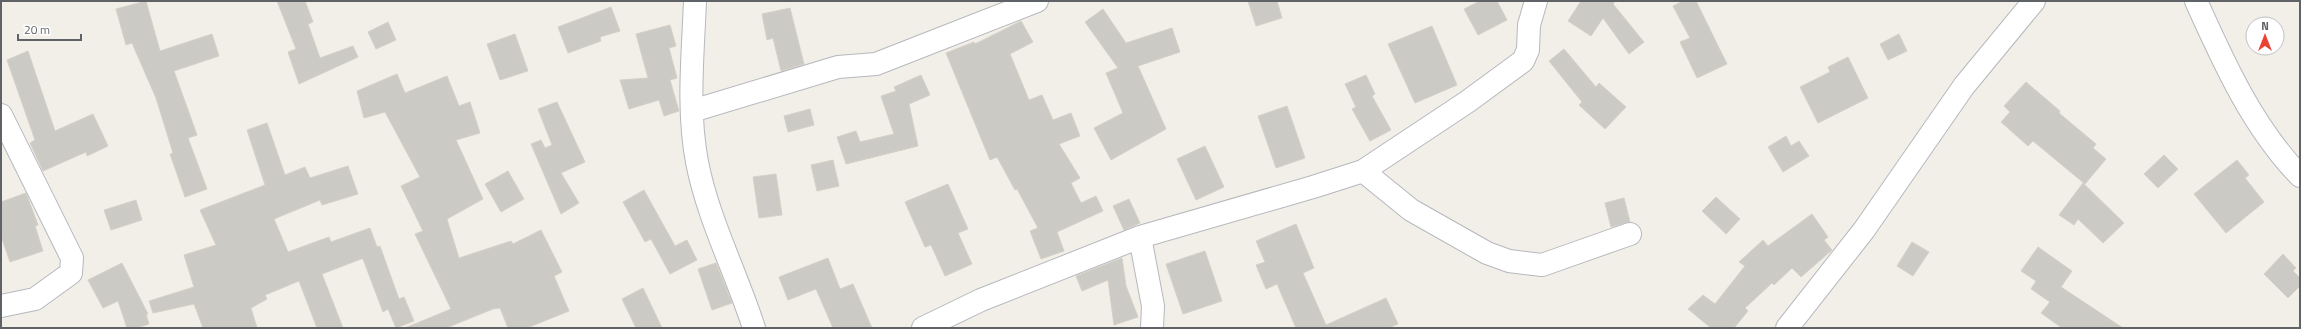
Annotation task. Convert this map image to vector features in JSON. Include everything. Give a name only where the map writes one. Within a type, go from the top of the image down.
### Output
[{"type":"street","points":[[695,1],[692,111],[697,161],[708,205],[754,328]]},
{"type":"street","points":[[692,111],[838,67],[876,64],[1037,1]]},
{"type":"street","points":[[923,328],[981,300],[1140,236],[1313,187],[1363,171],[1467,102],[1523,61],[1528,50],[1529,25],[1536,1]]},
{"type":"street","points":[[2196,1],[2222,59],[2259,126],[2300,176]]},
{"type":"street","points":[[1787,328],[1864,230],[1964,86],[2032,2]]},
{"type":"street","points":[[1,115],[72,258],[71,273],[35,299],[1,306]]},
{"type":"street","points":[[1363,171],[1411,210],[1487,253],[1509,261],[1542,265],[1630,234]]},
{"type":"street","points":[[1140,236],[1153,306],[1152,328]]},
{"type":"building","points":[[146,1],[160,51],[212,34],[219,56],[174,71],[197,135],[188,138],[207,189],[185,197],[170,154],[173,153],[156,98],[132,43],[126,45],[116,9]]},
{"type":"building","points":[[277,1],[305,1],[313,22],[308,24],[320,58],[353,46],[358,57],[299,84],[288,52],[296,49]]},
{"type":"building","points":[[1248,1],[1277,1],[1282,18],[1256,26]]},
{"type":"building","points":[[1480,1],[1497,1],[1507,20],[1478,35],[1464,9]]},
{"type":"building","points":[[1581,1],[1615,1],[1613,4],[1644,42],[1629,54],[1603,18],[1591,36],[1568,21]]},
{"type":"building","points":[[1683,1],[1696,1],[1727,64],[1697,78],[1680,42],[1690,38],[1673,6]]},
{"type":"building","points":[[611,7],[620,31],[600,37],[601,41],[568,53],[558,27]]},
{"type":"building","points":[[790,8],[804,64],[781,71],[773,38],[767,40],[762,14]]},
{"type":"building","points":[[1103,9],[1126,43],[1172,28],[1180,52],[1138,66],[1166,129],[1111,160],[1094,128],[1123,113],[1106,73],[1118,68],[1085,22]]},
{"type":"building","points":[[1021,21],[1033,42],[1010,54],[1029,100],[1042,95],[1053,120],[1071,113],[1080,136],[1059,144],[1080,178],[1071,183],[1081,203],[1096,196],[1103,211],[1057,232],[1064,251],[1041,259],[1030,231],[1038,228],[1017,189],[1015,190],[997,157],[990,160],[946,53],[974,42],[975,44]]},
{"type":"building","points":[[388,22],[396,40],[376,49],[368,32]]},
{"type":"building","points":[[670,25],[676,46],[669,48],[677,78],[670,80],[679,111],[664,116],[659,100],[629,109],[620,80],[648,78],[636,34]]},
{"type":"building","points":[[1432,26],[1457,85],[1415,103],[1388,44]]},
{"type":"building","points":[[515,34],[528,71],[500,80],[487,44]]},
{"type":"building","points":[[1899,34],[1907,51],[1888,60],[1880,44]]},
{"type":"building","points":[[1564,49],[1596,87],[1599,83],[1626,107],[1605,129],[1579,105],[1582,102],[1549,61]]},
{"type":"building","points":[[28,51],[55,131],[93,114],[108,146],[87,156],[86,152],[43,171],[30,143],[35,140],[7,60]]},
{"type":"building","points":[[1848,57],[1868,98],[1818,123],[1800,87],[1830,72],[1828,67]]},
{"type":"building","points":[[397,74],[405,93],[447,76],[459,106],[470,102],[480,133],[456,140],[483,199],[447,219],[459,258],[511,241],[513,244],[541,230],[562,272],[554,276],[569,311],[527,328],[508,328],[500,308],[493,309],[446,328],[405,328],[451,309],[415,234],[423,231],[401,186],[420,177],[385,112],[364,118],[357,91]]},
{"type":"building","points":[[921,75],[930,95],[909,104],[918,146],[846,164],[837,137],[856,131],[860,142],[894,134],[881,96],[896,91],[894,87]]},
{"type":"building","points":[[1366,75],[1375,94],[1372,96],[1391,130],[1370,141],[1352,109],[1356,107],[1345,84]]},
{"type":"building","points":[[2026,82],[2060,111],[2059,113],[2096,144],[2093,148],[2106,159],[2085,184],[2033,141],[2028,146],[2001,122],[2010,112],[2004,106]]},
{"type":"building","points":[[557,102],[585,162],[561,173],[579,203],[561,214],[531,144],[541,140],[545,148],[552,145],[538,109]]},
{"type":"building","points":[[1287,106],[1305,158],[1276,168],[1258,116]]},
{"type":"building","points":[[810,109],[814,125],[788,132],[784,116]]},
{"type":"building","points":[[267,123],[285,175],[305,167],[310,178],[348,166],[358,194],[322,205],[320,200],[274,219],[288,252],[329,237],[331,242],[370,228],[377,247],[380,246],[399,299],[404,297],[414,321],[396,328],[388,309],[383,312],[363,259],[322,274],[343,328],[317,328],[299,281],[265,295],[267,299],[251,308],[257,328],[203,328],[194,304],[153,313],[149,301],[194,287],[184,255],[216,245],[200,210],[265,185],[247,130]]},
{"type":"building","points":[[1786,136],[1791,146],[1799,141],[1809,156],[1783,172],[1768,147]]},
{"type":"building","points":[[1205,146],[1224,187],[1196,200],[1177,159]]},
{"type":"building","points":[[2164,155],[2178,169],[2158,188],[2144,174]]},
{"type":"building","points":[[833,160],[839,186],[817,191],[811,165]]},
{"type":"building","points":[[2237,160],[2249,175],[2245,178],[2264,202],[2226,233],[2194,194]]},
{"type":"building","points":[[508,171],[524,199],[501,212],[485,184]]},
{"type":"building","points":[[776,174],[782,215],[759,218],[753,177]]},
{"type":"building","points":[[2083,183],[2124,223],[2103,243],[2078,219],[2074,225],[2059,215]]},
{"type":"building","points":[[948,184],[968,229],[958,233],[972,264],[945,276],[931,245],[925,247],[905,202]]},
{"type":"building","points":[[644,190],[675,246],[687,240],[697,260],[670,274],[651,239],[645,242],[623,202]]},
{"type":"building","points":[[26,193],[38,225],[35,226],[43,251],[10,262],[1,236],[1,202]]},
{"type":"building","points":[[1716,197],[1740,219],[1726,234],[1702,211]]},
{"type":"building","points":[[1624,198],[1630,222],[1611,227],[1605,203]]},
{"type":"building","points":[[1129,199],[1140,223],[1124,230],[1113,206]]},
{"type":"building","points":[[136,200],[142,220],[111,230],[104,210]]},
{"type":"building","points":[[1812,214],[1828,237],[1824,240],[1832,250],[1801,277],[1792,268],[1774,285],[1772,283],[1745,308],[1748,311],[1734,328],[1711,328],[1688,309],[1703,295],[1715,304],[1745,266],[1739,262],[1763,240],[1768,246]]},
{"type":"building","points":[[1296,224],[1314,268],[1303,273],[1326,325],[1386,298],[1398,324],[1388,328],[1296,328],[1277,284],[1266,289],[1256,265],[1265,262],[1256,241]]},
{"type":"building","points":[[1912,242],[1929,252],[1913,276],[1897,266]]},
{"type":"building","points":[[2038,247],[2072,271],[2061,287],[2123,328],[2062,328],[2041,313],[2050,302],[2031,289],[2036,281],[2021,271]]},
{"type":"building","points":[[1205,251],[1222,301],[1183,314],[1166,264]]},
{"type":"building","points":[[2283,254],[2296,268],[2293,271],[2300,278],[2300,286],[2288,298],[2264,274]]},
{"type":"building","points":[[828,258],[840,289],[853,284],[872,328],[833,328],[816,289],[788,300],[779,277]]},
{"type":"building","points":[[1122,258],[1126,286],[1138,317],[1114,325],[1108,280],[1082,291],[1076,276]]},
{"type":"building","points":[[122,263],[148,314],[146,314],[149,324],[136,328],[127,328],[118,301],[103,308],[88,280]]},
{"type":"building","points":[[716,263],[732,303],[712,310],[698,269]]},
{"type":"building","points":[[643,288],[662,328],[636,328],[622,299]]}]
